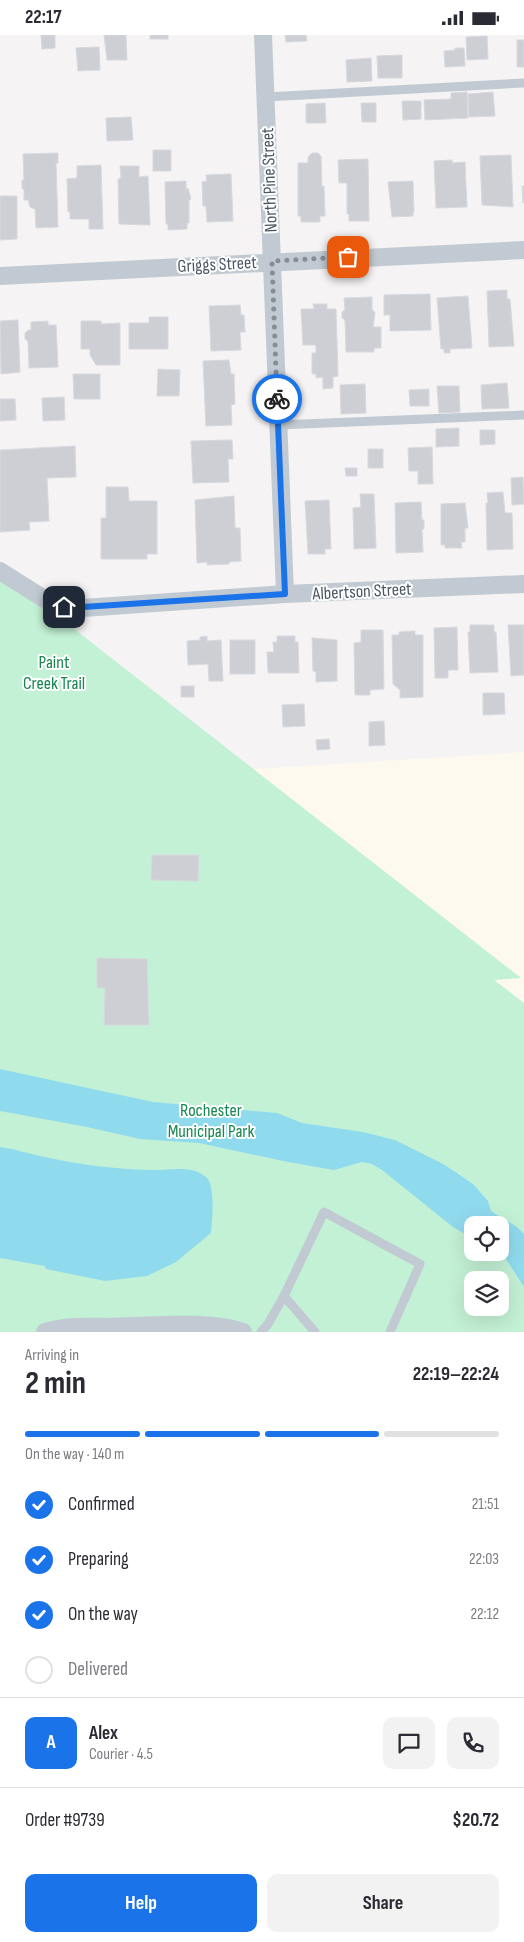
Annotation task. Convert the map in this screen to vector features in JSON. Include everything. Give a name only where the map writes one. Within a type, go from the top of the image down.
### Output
[{"type":"street","name":"North Pine Street","points":[[263,35],[285,594]]},
{"type":"street","name":"Griggs Street","points":[[0,276],[524,249]]},
{"type":"street","name":"Albertson Street","points":[[0,571],[46,600],[64,607],[285,594],[524,584]]},
{"type":"street","points":[[46,1332],[79,1328],[168,1325],[199,1329],[233,1329],[243,1332]]},
{"type":"lane","points":[[266,97],[524,83]]},
{"type":"lane","points":[[278,425],[524,415]]},
{"type":"lane","points":[[261,1332],[268,1324],[284,1296],[324,1211],[420,1264],[390,1332]]},
{"type":"lane","points":[[284,1296],[315,1332]]},
{"type":"shaded area","points":[[524,752],[524,1003],[493,979],[521,978],[253,769]]},
{"type":"green space","name":"Rochester Municipal Park","points":[[0,571],[521,978],[494,980],[524,1003],[524,1332],[0,1332]]},
{"type":"water","points":[[0,1069],[153,1102],[277,1113],[302,1123],[363,1132],[395,1140],[445,1165],[473,1184],[488,1201],[491,1211],[499,1216],[464,1216],[464,1233],[453,1227],[372,1164],[362,1162],[334,1170],[199,1143],[140,1139],[0,1111]]},
{"type":"water","points":[[0,1147],[58,1160],[98,1166],[151,1170],[186,1169],[200,1173],[209,1181],[211,1188],[213,1203],[211,1233],[176,1262],[147,1276],[105,1281],[46,1269],[45,1266],[0,1258]]},
{"type":"water","points":[[509,1222],[524,1234],[524,1287],[507,1261],[509,1261]]},
{"type":"building","points":[[41,35],[55,35],[55,48],[42,49]]},
{"type":"building","points":[[104,35],[126,35],[127,60],[107,60]]},
{"type":"building","points":[[150,35],[168,35],[168,39],[150,39]]},
{"type":"building","points":[[285,35],[306,35],[307,41],[286,42]]},
{"type":"building","points":[[487,36],[488,59],[467,60],[466,37]]},
{"type":"building","points":[[517,40],[524,40],[524,67],[517,67]]},
{"type":"building","points":[[99,47],[100,70],[78,71],[76,48]]},
{"type":"building","points":[[455,48],[464,48],[465,66],[445,67],[444,51],[455,50]]},
{"type":"building","points":[[402,55],[402,78],[378,78],[377,56]]},
{"type":"building","points":[[371,58],[372,81],[347,82],[346,60]]},
{"type":"building","points":[[467,92],[468,118],[425,120],[424,100],[451,99],[451,93]]},
{"type":"building","points":[[493,92],[495,116],[469,117],[468,94]]},
{"type":"building","points":[[402,101],[421,101],[421,119],[403,120]]},
{"type":"building","points":[[325,103],[326,123],[306,123],[306,104]]},
{"type":"building","points":[[361,103],[376,103],[376,122],[362,122]]},
{"type":"building","points":[[131,117],[133,140],[107,141],[106,118]]},
{"type":"building","points":[[153,150],[171,150],[171,171],[153,171]]},
{"type":"building","points":[[58,153],[58,163],[56,163],[58,227],[36,228],[35,209],[30,207],[28,200],[24,200],[24,189],[22,189],[22,180],[24,180],[23,154]]},
{"type":"building","points":[[312,153],[318,153],[321,156],[325,216],[320,216],[320,222],[301,222],[301,216],[298,216],[298,163],[308,163],[308,157]]},
{"type":"building","points":[[511,155],[513,207],[482,205],[480,156]]},
{"type":"building","points":[[368,159],[369,221],[349,221],[349,214],[347,214],[347,183],[339,183],[338,160]]},
{"type":"building","points":[[452,160],[452,163],[465,162],[467,207],[436,208],[434,161]]},
{"type":"building","points":[[101,165],[103,229],[89,229],[89,219],[70,219],[67,179],[77,178],[77,166]]},
{"type":"building","points":[[120,166],[139,166],[139,177],[148,176],[150,225],[119,224],[118,179],[121,178]]},
{"type":"building","points":[[231,174],[233,221],[207,222],[206,206],[203,206],[202,182],[207,181],[206,175]]},
{"type":"building","points":[[186,181],[186,189],[188,188],[191,199],[189,200],[189,223],[187,223],[187,229],[168,230],[168,224],[166,224],[165,182]]},
{"type":"building","points":[[413,181],[413,216],[392,217],[388,182]]},
{"type":"building","points":[[522,186],[524,186],[524,203],[523,203]]},
{"type":"building","points":[[0,196],[17,196],[17,239],[0,240]]},
{"type":"building","points":[[507,290],[507,299],[510,299],[514,346],[489,347],[487,291]]},
{"type":"building","points":[[430,294],[431,330],[390,331],[390,315],[384,315],[384,295]]},
{"type":"building","points":[[468,296],[472,348],[450,349],[450,353],[444,353],[444,349],[441,349],[437,298]]},
{"type":"building","points":[[372,297],[372,309],[375,313],[373,327],[381,327],[381,348],[374,348],[374,352],[346,352],[345,320],[342,318],[342,312],[345,310],[344,298]]},
{"type":"building","points":[[313,304],[327,304],[327,309],[336,309],[338,376],[333,377],[333,388],[323,389],[323,377],[316,378],[316,374],[312,374],[312,353],[316,353],[316,345],[303,345],[301,309],[314,309]]},
{"type":"building","points":[[240,305],[241,315],[244,315],[245,332],[240,332],[241,350],[211,351],[209,306]]},
{"type":"building","points":[[149,317],[168,317],[168,349],[129,349],[129,323],[149,323]]},
{"type":"building","points":[[18,320],[20,372],[1,374],[0,321]]},
{"type":"building","points":[[48,321],[48,325],[56,325],[58,367],[29,368],[28,341],[25,339],[25,333],[31,330],[31,322]]},
{"type":"building","points":[[81,321],[101,321],[101,324],[120,323],[120,365],[96,365],[90,355],[90,349],[81,349]]},
{"type":"building","points":[[229,360],[231,374],[234,374],[235,404],[231,405],[232,425],[206,426],[203,361]]},
{"type":"building","points":[[158,369],[180,370],[179,396],[157,396]]},
{"type":"building","points":[[73,374],[100,374],[100,399],[74,399]]},
{"type":"building","points":[[507,383],[509,408],[482,409],[481,385]]},
{"type":"building","points":[[365,384],[366,413],[341,414],[340,385]]},
{"type":"building","points":[[437,386],[459,386],[460,412],[439,413]]},
{"type":"building","points":[[429,389],[429,406],[410,406],[409,390]]},
{"type":"building","points":[[64,397],[65,420],[43,421],[42,398]]},
{"type":"building","points":[[0,399],[15,399],[16,420],[0,421]]},
{"type":"building","points":[[459,428],[459,446],[436,447],[436,429]]},
{"type":"building","points":[[480,430],[495,430],[495,444],[480,445]]},
{"type":"building","points":[[232,440],[233,459],[228,459],[229,482],[193,483],[191,441]]},
{"type":"building","points":[[75,446],[76,477],[47,478],[49,521],[29,522],[30,530],[0,532],[0,450]]},
{"type":"building","points":[[432,447],[433,484],[418,484],[418,471],[409,471],[408,448]]},
{"type":"building","points":[[368,449],[383,449],[383,468],[368,468]]},
{"type":"building","points":[[345,468],[357,468],[357,476],[346,476]]},
{"type":"building","points":[[523,477],[524,504],[512,505],[511,478]]},
{"type":"building","points":[[106,487],[128,487],[129,501],[157,501],[157,554],[147,554],[147,559],[101,559],[101,518],[106,518]]},
{"type":"building","points":[[503,492],[505,513],[512,513],[513,549],[487,550],[487,493]]},
{"type":"building","points":[[360,494],[374,494],[376,548],[354,549],[353,508],[361,507]]},
{"type":"building","points":[[234,496],[235,528],[240,528],[241,561],[229,562],[229,564],[207,565],[207,562],[197,563],[195,500]]},
{"type":"building","points":[[329,500],[331,549],[325,549],[325,554],[308,554],[305,501]]},
{"type":"building","points":[[421,502],[422,520],[424,520],[424,529],[422,529],[423,552],[396,553],[395,503]]},
{"type":"building","points":[[465,503],[468,528],[465,528],[465,542],[461,542],[462,548],[445,548],[445,545],[441,545],[441,504]]},
{"type":"building","points":[[470,625],[494,625],[498,672],[470,673],[468,632],[470,632]]},
{"type":"building","points":[[508,625],[524,625],[524,675],[511,676]]},
{"type":"building","points":[[457,627],[458,670],[448,670],[448,678],[435,678],[434,628]]},
{"type":"building","points":[[361,630],[383,630],[384,689],[370,690],[370,695],[355,695],[354,643],[361,642]]},
{"type":"building","points":[[415,631],[415,635],[423,635],[423,697],[400,698],[400,690],[393,684],[392,635],[399,635],[399,632]]},
{"type":"building","points":[[207,636],[207,641],[221,640],[223,681],[209,681],[208,664],[188,665],[187,641],[200,640],[200,637]]},
{"type":"building","points":[[277,636],[295,636],[295,642],[298,642],[299,673],[268,673],[267,652],[274,652],[273,642],[277,642]]},
{"type":"building","points":[[312,638],[337,640],[337,681],[316,682],[316,672],[313,671]]},
{"type":"building","points":[[230,640],[255,640],[255,674],[230,674]]},
{"type":"building","points":[[181,686],[194,686],[194,697],[181,697]]},
{"type":"building","points":[[483,693],[504,693],[505,714],[483,715]]},
{"type":"building","points":[[304,704],[305,726],[283,727],[282,705]]},
{"type":"building","points":[[384,721],[385,745],[369,746],[369,722]]},
{"type":"building","points":[[329,739],[330,749],[317,750],[316,740]]},
{"type":"building","points":[[152,855],[199,855],[198,881],[151,880]]},
{"type":"building","points":[[97,958],[147,959],[149,1025],[104,1025],[105,988],[97,988]]},
{"type":"way so far","points":[[277,399],[272,261],[348,257]]},
{"type":"route","points":[[64,607],[285,594],[277,399]]},
{"type":"park label","name":"Paint Creek Trail","points":[[54,672]]}]
